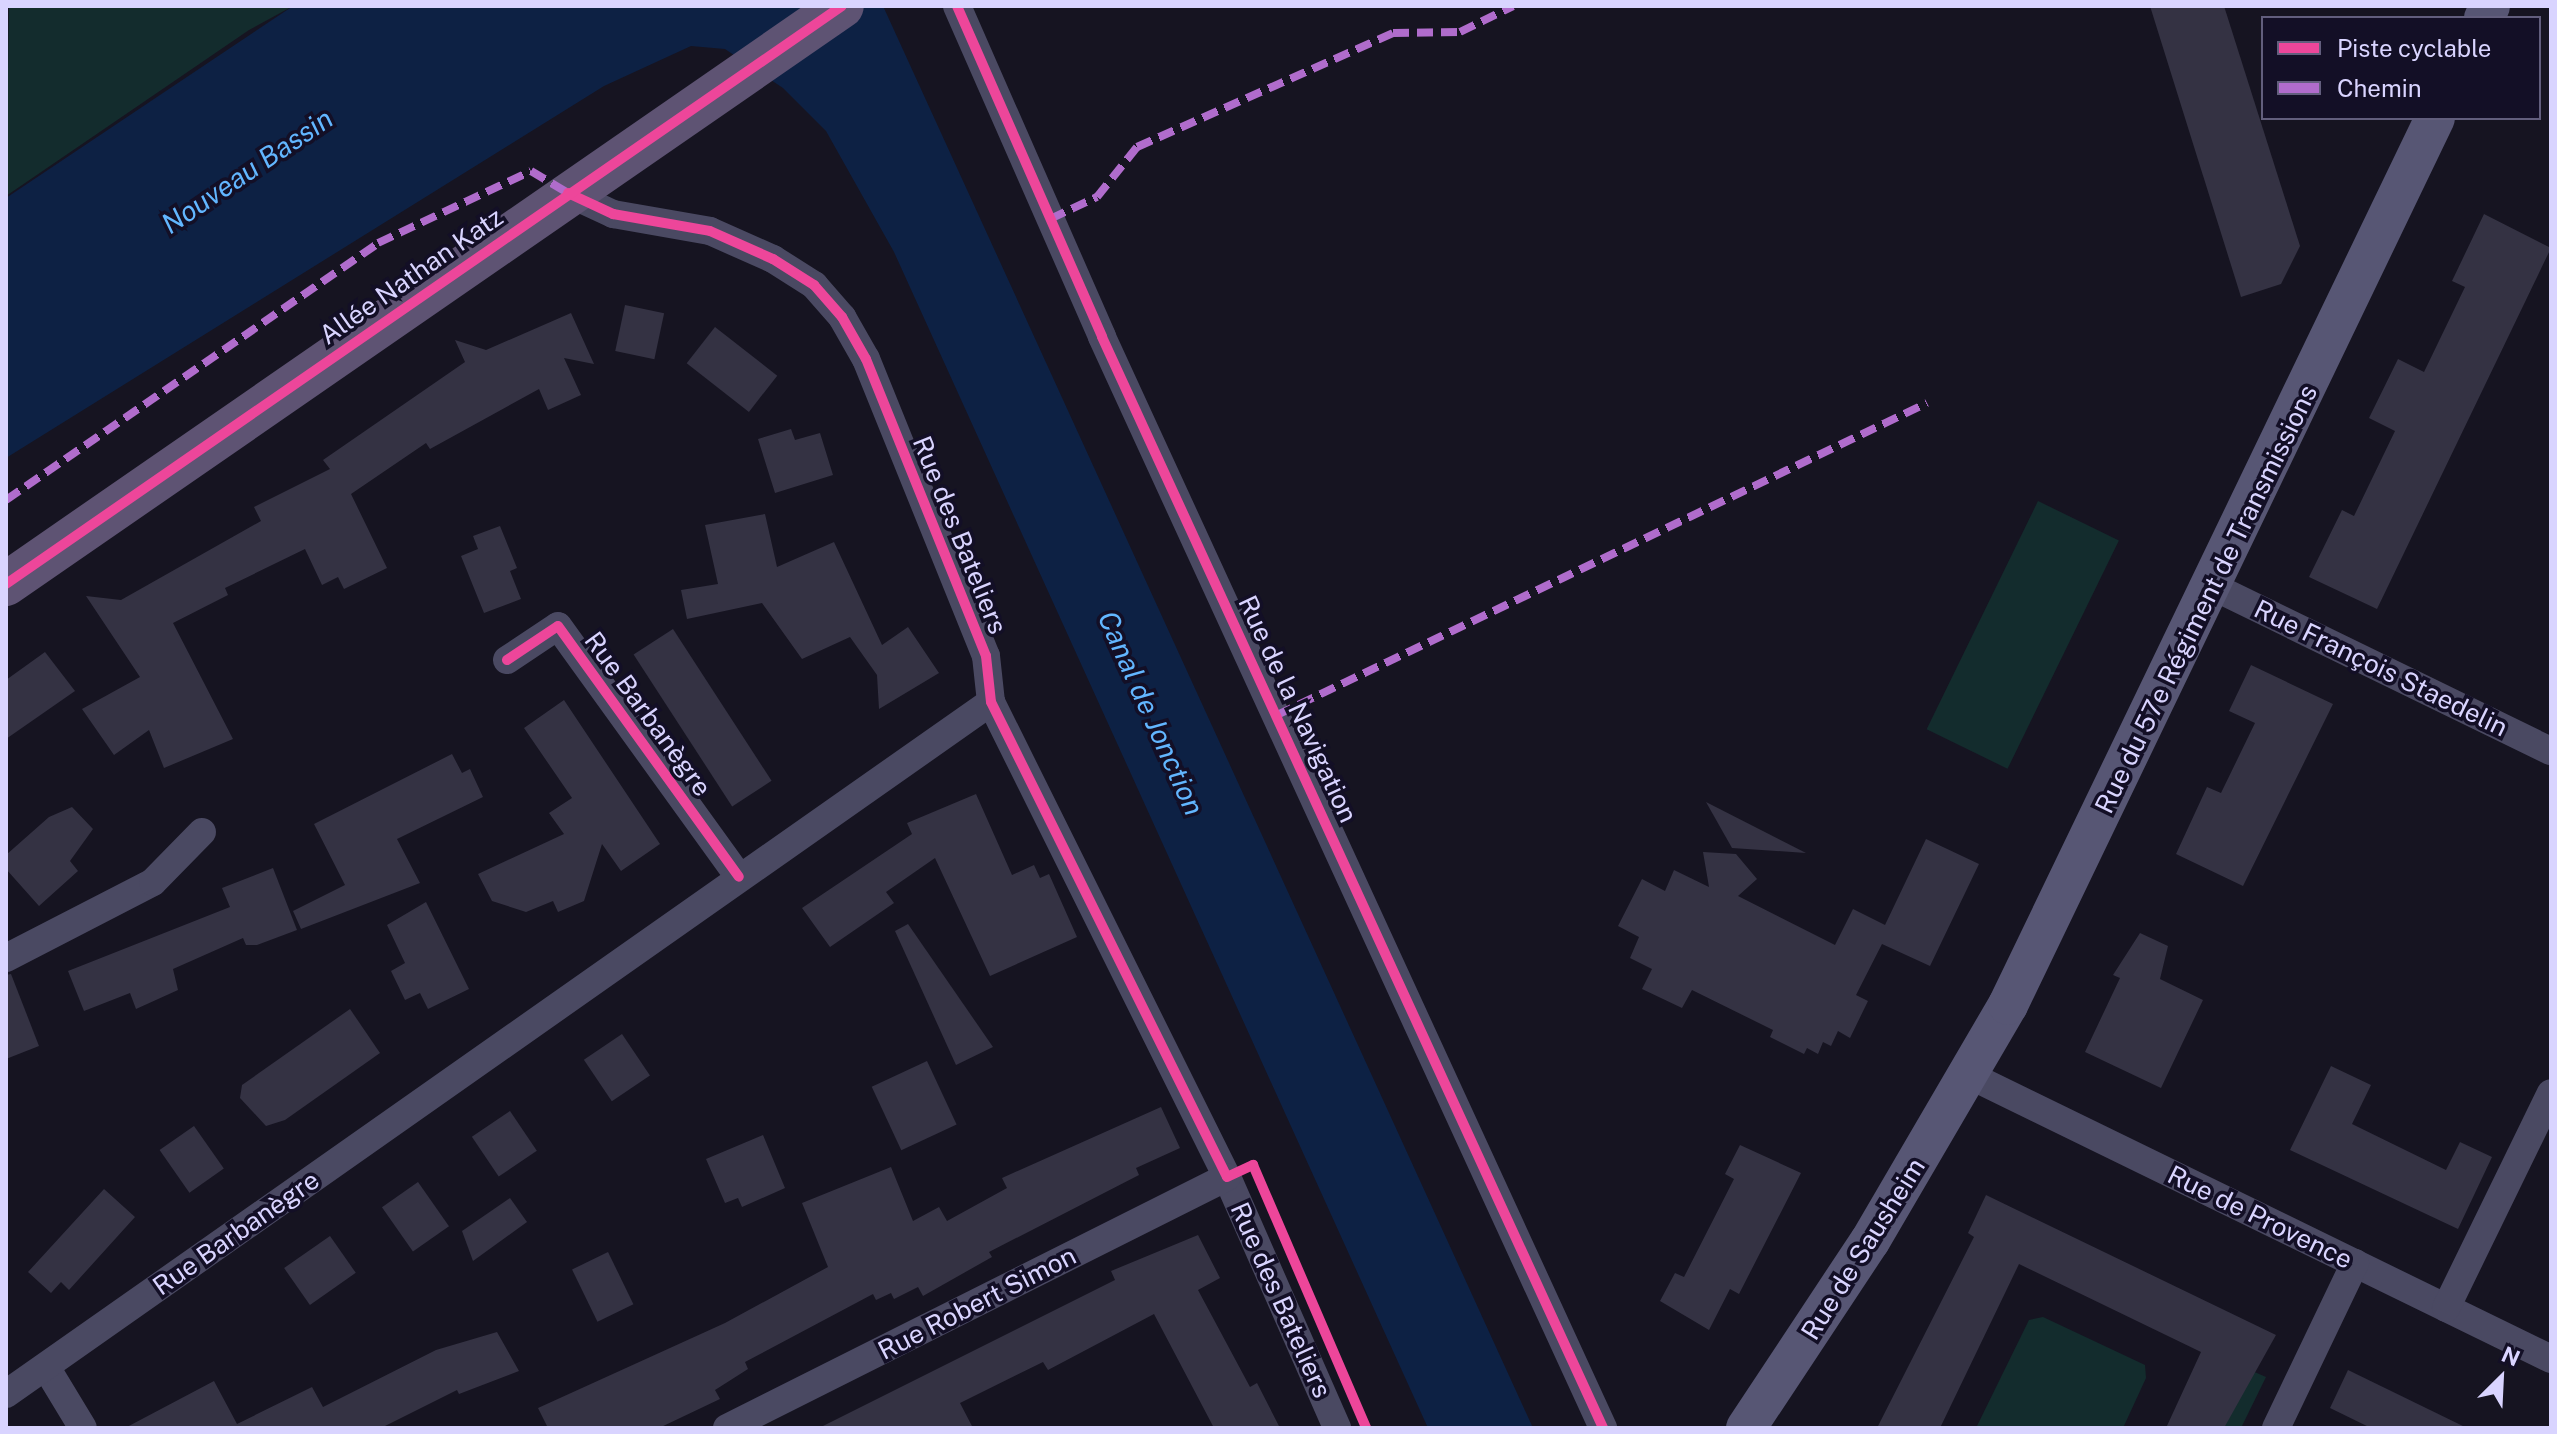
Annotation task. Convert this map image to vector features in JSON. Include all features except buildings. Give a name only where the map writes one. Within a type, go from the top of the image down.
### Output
[{"type":"main road","name":"Allée Nathan Katz","points":[[6,584],[842,6]]},
{"type":"main road","name":"Rue du 57e Régiment de Transmissions","points":[[1969,1075],[2434,120]]},
{"type":"main road","name":"Rue de Sausheim","points":[[1751,1425],[1969,1075]]},
{"type":"street","name":"Rue de la Navigation","points":[[957,6],[1102,337],[1603,1428]]},
{"type":"street","name":"Rue des Bateliers","points":[[568,193],[613,214],[710,231],[773,259],[814,285],[842,317],[866,359],[986,656],[991,702],[1227,1177],[1337,1428]]},
{"type":"street","name":"Rue François Staedelin","points":[[2210,585],[2551,751]]},
{"type":"street","name":"Rue Barbanègre","points":[[507,660],[558,626],[739,877]]},
{"type":"street","name":"Rue Barbanègre","points":[[6,1394],[991,702]]},
{"type":"street","points":[[6,958],[153,882],[202,832]]},
{"type":"street","name":"Rue de Provence","points":[[1969,1075],[2551,1359]]},
{"type":"street","points":[[2446,1308],[2551,1093]]},
{"type":"street","name":"Rue Robert Simon","points":[[727,1428],[1227,1177]]},
{"type":"street","points":[[2276,1428],[2355,1263]]},
{"type":"street","points":[[46,1367],[83,1428]]},
{"type":"green space","points":[[9,6],[293,6],[249,30],[6,196]]},
{"type":"green space","points":[[2038,501],[2119,540],[2008,769],[1927,729]]},
{"type":"green space","points":[[2043,1317],[2145,1365],[2146,1378],[2123,1428],[1976,1428],[2029,1320]]},
{"type":"green space","points":[[2250,1370],[2266,1377],[2241,1428],[2222,1428]]},
{"type":"water","points":[[293,6],[883,6],[1533,1428],[1428,1428],[894,252],[826,131],[783,88],[725,49],[691,46],[604,86],[6,458],[6,198]]},
{"type":"marked path","points":[[1050,219],[1097,197],[1137,147],[1393,33],[1460,32],[1513,6]]},
{"type":"marked path","points":[[6,500],[378,243],[531,171],[568,193]]},
{"type":"marked path","points":[[1277,715],[1927,403]]},
{"type":"cycle path","points":[[6,584],[842,6]]},
{"type":"cycle path","points":[[957,6],[1102,337],[1603,1428]]},
{"type":"cycle path","points":[[568,193],[613,214],[710,231],[773,259],[814,285],[842,317],[866,359],[986,656],[991,702],[1227,1177],[1253,1165],[1366,1428]]},
{"type":"cycle path","points":[[507,660],[558,626],[739,877]]},
{"type":"water label","name":"Nouveau Bassin","points":[[247,171]]},
{"type":"water label","name":"Canal de Jonction","points":[[1151,713]]}]
